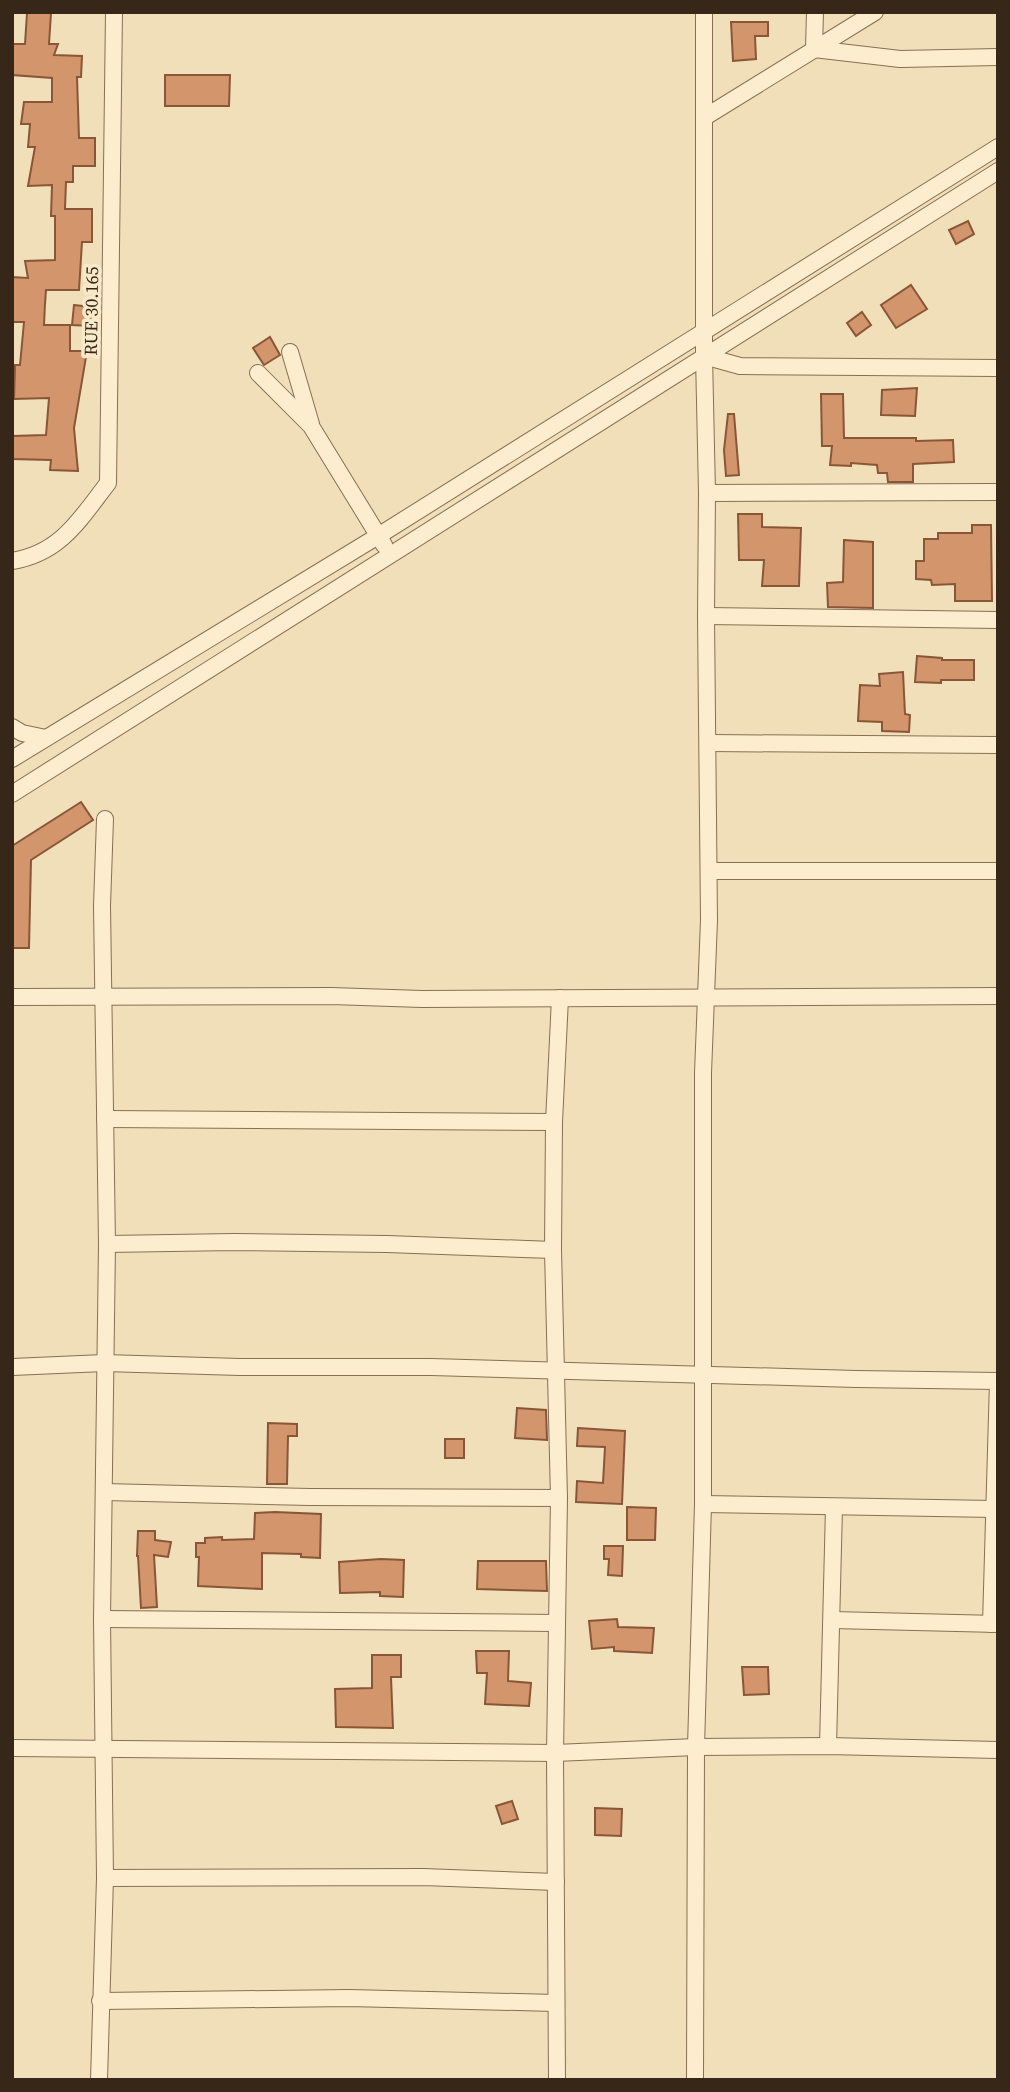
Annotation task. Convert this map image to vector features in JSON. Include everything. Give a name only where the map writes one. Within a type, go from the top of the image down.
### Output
[{"type":"street","name":"RUE 30.165","points":[[12,561],[33,557],[65,537],[108,483],[114,12]]},
{"type":"street","points":[[695,2080],[696,1747],[703,1504],[705,999],[709,872],[704,12]]},
{"type":"street","points":[[814,49],[815,12]]},
{"type":"street","points":[[705,117],[875,12]]},
{"type":"street","points":[[814,49],[900,59],[998,57]]},
{"type":"street","points":[[12,759],[378,536],[998,147]]},
{"type":"street","points":[[12,794],[998,171]]},
{"type":"street","points":[[290,352],[311,426]]},
{"type":"street","points":[[704,356],[740,366],[998,368]]},
{"type":"street","points":[[258,373],[311,426],[390,556]]},
{"type":"street","points":[[708,493],[998,492]]},
{"type":"street","points":[[706,616],[998,620]]},
{"type":"street","points":[[12,727],[22,733],[46,738]]},
{"type":"street","points":[[709,743],[998,745]]},
{"type":"street","points":[[99,2080],[105,1878],[102,1619],[107,1244],[102,906],[105,819]]},
{"type":"street","points":[[709,872],[998,871]]},
{"type":"street","points":[[12,997],[705,999],[998,996]]},
{"type":"street","points":[[557,2080],[555,1753],[559,1498],[553,1250],[554,1122],[561,998]]},
{"type":"street","points":[[105,1119],[554,1122]]},
{"type":"street","points":[[107,1244],[234,1242],[553,1250]]},
{"type":"street","points":[[12,1367],[104,1363],[240,1367],[431,1367],[998,1381],[994,1624],[832,1620]]},
{"type":"street","points":[[104,1492],[310,1497],[559,1498]]},
{"type":"street","points":[[703,1504],[994,1509]]},
{"type":"street","points":[[828,1746],[834,1507]]},
{"type":"street","points":[[102,1619],[557,1623]]},
{"type":"street","points":[[12,1748],[555,1753],[696,1747],[828,1746],[998,1750]]},
{"type":"street","points":[[105,1878],[423,1877],[556,1882]]},
{"type":"street","points":[[100,2001],[335,1998],[556,2003]]},
{"type":"building","points":[[27,13],[51,13],[49,44],[58,44],[54,55],[82,56],[81,77],[77,77],[79,138],[95,138],[95,166],[73,166],[73,182],[66,182],[65,209],[92,209],[92,242],[82,242],[79,290],[46,290],[45,304],[44,325],[70,325],[70,351],[87,351],[74,428],[78,471],[50,470],[51,460],[12,459],[12,436],[46,435],[49,398],[14,399],[15,365],[20,365],[24,322],[12,322],[12,277],[28,278],[25,261],[55,260],[55,216],[51,216],[52,185],[28,186],[35,147],[28,147],[30,124],[21,124],[24,102],[52,102],[52,78],[12,75],[12,44],[25,44]]},
{"type":"building","points":[[731,22],[768,22],[768,36],[755,36],[756,59],[733,61]]},
{"type":"building","points":[[165,75],[230,75],[229,106],[165,106]]},
{"type":"building","points":[[968,221],[974,234],[956,244],[949,230]]},
{"type":"building","points":[[911,285],[927,309],[896,328],[881,305]]},
{"type":"building","points":[[74,305],[91,307],[90,326],[72,325]]},
{"type":"building","points":[[862,312],[871,325],[856,336],[847,323]]},
{"type":"building","points":[[270,337],[280,355],[264,365],[253,348]]},
{"type":"building","points":[[917,388],[915,416],[881,415],[882,390]]},
{"type":"building","points":[[821,394],[843,394],[844,438],[953,440],[954,462],[913,464],[913,482],[888,482],[887,473],[878,473],[877,465],[830,465],[832,446],[822,446]]},
{"type":"building","points":[[728,414],[734,414],[739,475],[726,476],[724,450]]},
{"type":"building","points":[[738,514],[762,514],[762,527],[801,528],[799,586],[762,586],[764,560],[739,560]]},
{"type":"building","points":[[972,525],[991,525],[992,601],[955,601],[955,584],[932,585],[931,580],[916,579],[916,561],[924,561],[924,539],[938,539],[938,533],[972,533]]},
{"type":"building","points":[[844,540],[873,542],[873,608],[828,607],[827,583],[843,582]]},
{"type":"building","points":[[917,656],[942,660],[974,660],[974,680],[915,682]]},
{"type":"building","points":[[903,672],[905,714],[910,715],[909,732],[882,731],[882,722],[858,721],[860,685],[880,686],[879,674]]},
{"type":"building","points":[[81,802],[93,820],[31,860],[29,948],[12,948],[12,846]]},
{"type":"building","points":[[517,1408],[546,1410],[547,1440],[515,1438]]},
{"type":"building","points":[[268,1423],[297,1424],[297,1436],[288,1436],[287,1484],[267,1484]]},
{"type":"building","points":[[578,1428],[625,1431],[622,1504],[576,1502],[577,1481],[603,1483],[605,1447],[577,1446]]},
{"type":"building","points":[[445,1439],[464,1439],[464,1458],[445,1458]]},
{"type":"building","points":[[627,1507],[656,1508],[655,1540],[627,1540]]},
{"type":"building","points":[[255,1513],[321,1514],[320,1558],[301,1557],[301,1554],[262,1553],[262,1589],[198,1586],[199,1557],[196,1557],[196,1543],[205,1543],[205,1538],[254,1539]]},
{"type":"building","points":[[138,1531],[155,1531],[155,1540],[171,1542],[168,1557],[154,1555],[157,1607],[141,1608]]},
{"type":"building","points":[[604,1546],[623,1546],[622,1576],[608,1575],[609,1559],[604,1559]]},
{"type":"building","points":[[404,1560],[403,1597],[380,1596],[380,1592],[340,1593],[339,1562]]},
{"type":"building","points":[[478,1561],[546,1561],[547,1591],[477,1589]]},
{"type":"building","points":[[617,1619],[618,1627],[654,1628],[652,1653],[614,1651],[614,1647],[592,1649],[589,1621]]},
{"type":"building","points":[[476,1651],[509,1651],[508,1681],[531,1683],[529,1706],[485,1704],[487,1673],[477,1673]]},
{"type":"building","points":[[372,1655],[401,1655],[401,1677],[391,1677],[393,1728],[336,1727],[335,1689],[372,1688]]},
{"type":"building","points":[[742,1667],[768,1667],[769,1694],[744,1695]]},
{"type":"building","points":[[512,1801],[518,1819],[502,1824],[496,1806]]},
{"type":"building","points":[[595,1808],[622,1809],[621,1836],[595,1835]]}]
